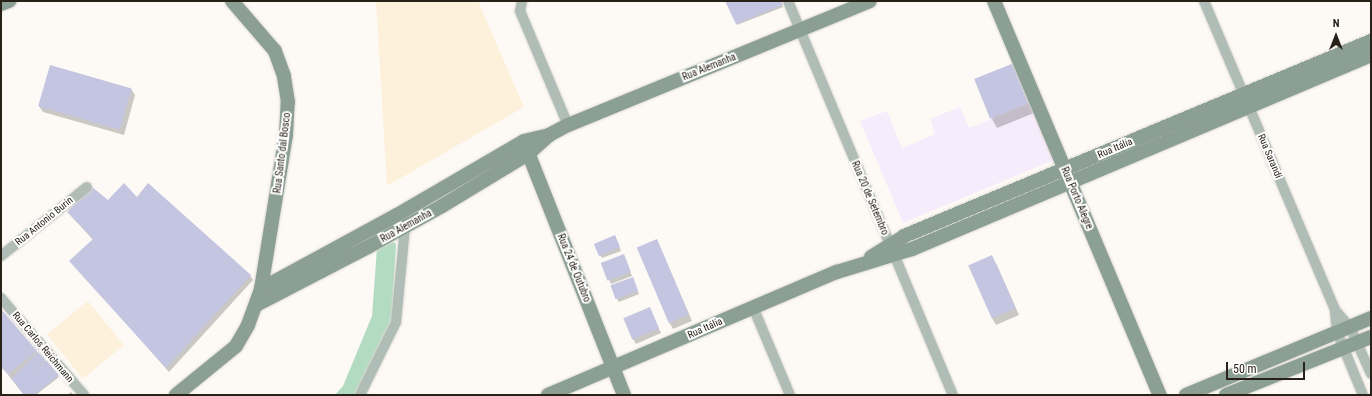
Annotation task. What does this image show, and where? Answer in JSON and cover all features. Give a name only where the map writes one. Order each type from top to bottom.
[{"type":"main road","points":[[1,4],[9,1]]},
{"type":"main road","name":"Rua Santo dal Bosco","points":[[176,395],[236,346],[248,325],[258,297],[286,135],[288,102],[284,76],[275,51],[232,1]]},
{"type":"main road","name":"Rua Alemanha","points":[[258,297],[397,215],[568,125],[870,1]]},
{"type":"main road","name":"Rua Porto Alegre","points":[[994,1],[1160,395]]},
{"type":"main road","name":"Rua Itália","points":[[548,395],[753,307],[863,263],[892,249],[904,236],[1068,175],[1343,60],[1371,41]]},
{"type":"main road","name":"Rua Itália","points":[[1343,60],[1371,55]]},
{"type":"main road","name":"Rua Alemanha","points":[[258,297],[405,226],[526,147]]},
{"type":"main road","name":"Rua 24 de Outubro","points":[[526,147],[624,395]]},
{"type":"main road","points":[[1186,395],[1371,318]]},
{"type":"main road","points":[[1226,395],[1371,337]]},
{"type":"main road","points":[[1270,360],[1278,374]]},
{"type":"street","points":[[522,1],[520,11],[568,125]]},
{"type":"street","name":"Rua 20 de Setembro","points":[[788,1],[953,395]]},
{"type":"street","name":"Rua Sarandi","points":[[1204,1],[1335,310],[1337,332],[1363,395]]},
{"type":"street","name":"Rua Antonio Burin","points":[[1,256],[87,187]]},
{"type":"street","points":[[360,395],[396,322],[405,226]]},
{"type":"street","name":"Rua Carlos Reichmann","points":[[1,298],[84,395]]},
{"type":"street","points":[[753,307],[790,395]]},
{"type":"street","name":"Rua Sarandi","points":[[1335,310],[1350,327],[1371,374]]},
{"type":"shaded area","points":[[376,1],[478,1],[524,107],[387,186]]},
{"type":"shaded area","points":[[1030,103],[1054,160],[903,223],[860,121],[887,111],[902,148],[935,134],[930,119],[960,107],[969,128]]},
{"type":"shaded area","points":[[88,301],[124,345],[83,379],[47,334]]},
{"type":"green space","points":[[394,242],[396,245],[392,314],[390,322],[357,393],[355,395],[335,395],[343,386],[372,316],[377,248]]},
{"type":"building","points":[[725,1],[781,1],[783,5],[736,24]]},
{"type":"building","points":[[1014,63],[1030,103],[990,119],[974,79]]},
{"type":"building","points":[[50,65],[132,88],[120,130],[38,106]]},
{"type":"building","points":[[124,183],[137,197],[148,183],[251,275],[166,368],[69,261],[93,239],[67,212],[91,186],[108,200]]},
{"type":"building","points":[[615,235],[620,247],[599,256],[594,244]]},
{"type":"building","points":[[657,239],[689,314],[669,323],[637,248]]},
{"type":"building","points":[[624,254],[631,272],[607,281],[601,263]]},
{"type":"building","points":[[992,255],[1016,308],[992,319],[968,266]]},
{"type":"building","points":[[633,277],[638,291],[616,299],[610,285]]},
{"type":"building","points":[[650,307],[659,328],[632,340],[623,318]]},
{"type":"building","points":[[1,309],[37,351],[8,374],[1,367]]},
{"type":"building","points":[[38,352],[45,359],[18,386],[11,379]]},
{"type":"building","points":[[46,360],[59,375],[34,395],[24,395],[16,385]]}]
